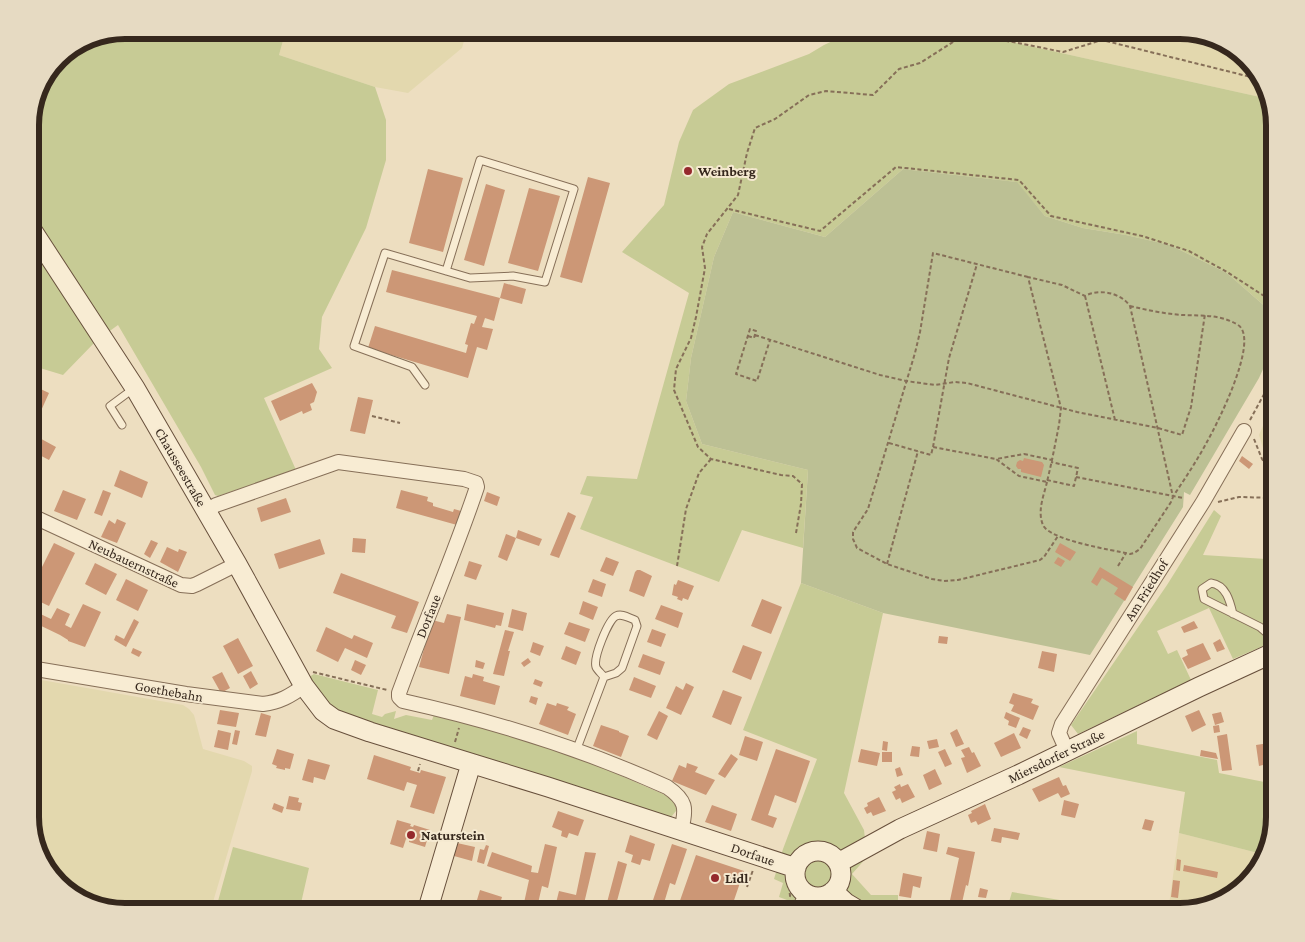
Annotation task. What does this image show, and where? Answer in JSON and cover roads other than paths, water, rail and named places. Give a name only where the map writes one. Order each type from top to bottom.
[{"type":"street","name":"Chausseestraße","points":[[39,241],[135,388],[207,510],[302,683],[323,711]]},
{"type":"street","name":"Am Friedhof","points":[[1068,751],[1060,733],[1062,724],[1203,501],[1245,428]]},
{"type":"street","name":"Dorfaue","points":[[207,510],[216,505],[338,462],[464,479],[476,483],[477,487],[451,560],[398,693],[399,697],[403,701],[462,714],[576,751]]},
{"type":"street","name":"Neubauernstraße","points":[[39,519],[181,585],[192,586],[237,564]]},
{"type":"street","name":"Miersdorfer Straße","points":[[838,863],[892,833],[1266,656]]},
{"type":"street","name":"Goethebahn","points":[[39,670],[186,694],[263,704],[275,703],[291,696],[302,683]]},
{"type":"street","name":"Dorfaue","points":[[323,711],[342,722],[796,868]]},
{"type":"street","points":[[576,751],[660,784],[679,795],[684,804],[685,813],[681,830]]},
{"type":"street","points":[[430,903],[471,764]]},
{"type":"street","points":[[817,851],[831,855],[838,863],[841,870],[840,880],[833,891],[820,897],[806,894],[797,882],[796,868],[803,856],[817,851]]},
{"type":"street","points":[[833,891],[847,903]]},
{"type":"street","points":[[802,903],[806,894]]},
{"type":"lane","points":[[425,385],[412,368],[354,346],[385,253],[470,278],[514,276],[545,282],[574,189],[480,160],[446,270]]},
{"type":"lane","points":[[122,425],[110,406],[135,388]]},
{"type":"lane","points":[[1233,614],[1228,596],[1216,583],[1211,583],[1202,589],[1204,599],[1233,614],[1260,627],[1266,632]]},
{"type":"lane","points":[[621,615],[635,620],[637,626],[622,668],[616,673],[604,676],[596,667],[596,656],[610,622],[615,616],[621,615]]},
{"type":"lane","points":[[576,751],[604,676]]},
{"type":"place","name":"Weinberg","points":[[688,171]]},
{"type":"place","name":"Naturstein","points":[[411,835]]},
{"type":"place","name":"Lidl","points":[[715,878]]}]
